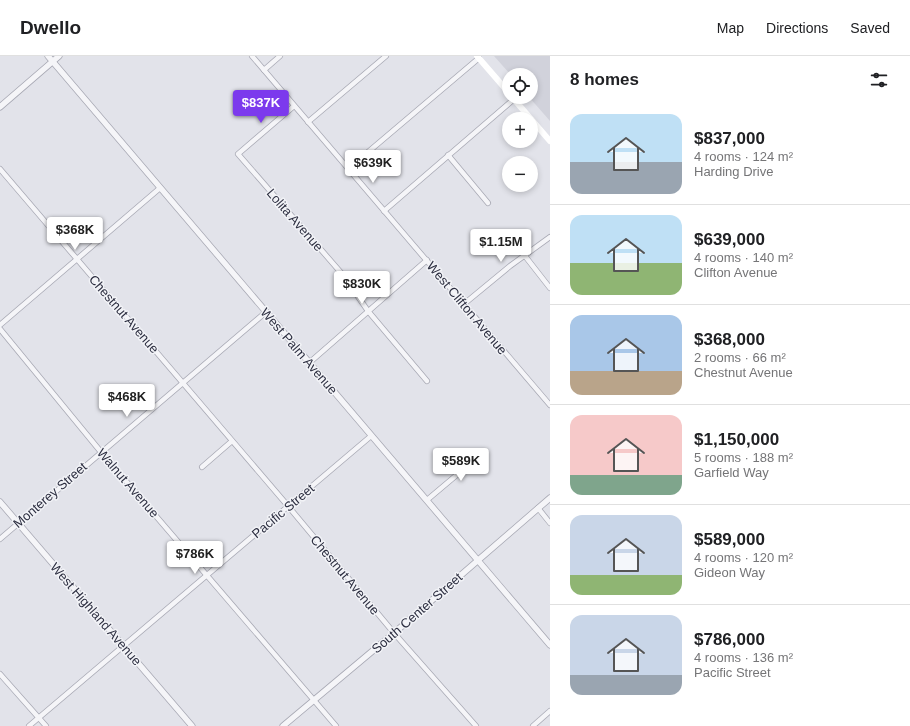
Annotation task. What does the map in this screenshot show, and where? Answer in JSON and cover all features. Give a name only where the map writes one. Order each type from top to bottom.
[{"type":"main road","points":[[478,57],[502,85]]},
{"type":"main road","points":[[518,104],[550,141]]},
{"type":"street","name":"West Palm Avenue","points":[[48,56],[550,645]]},
{"type":"street","points":[[0,106],[59,56]]},
{"type":"street","points":[[252,56],[348,169],[478,57]]},
{"type":"street","points":[[264,70],[280,56]]},
{"type":"street","points":[[308,122],[386,56]]},
{"type":"street","points":[[384,211],[506,104]]},
{"type":"street","name":"Lolita Avenue","points":[[294,106],[238,154],[343,276],[368,311],[426,381]]},
{"type":"street","points":[[448,155],[488,203]]},
{"type":"street","name":"Chestnut Avenue","points":[[0,169],[77,261],[288,506],[394,633],[476,726]]},
{"type":"street","name":"West Clifton Avenue","points":[[348,169],[550,405]]},
{"type":"street","points":[[0,325],[77,261],[160,188]]},
{"type":"street","points":[[464,304],[550,237]]},
{"type":"street","points":[[524,256],[550,288]]},
{"type":"street","points":[[309,363],[427,260]]},
{"type":"street","name":"Monterey Street","points":[[0,539],[182,382],[266,312]]},
{"type":"street","name":"Walnut Avenue","points":[[0,329],[101,452],[336,726]]},
{"type":"street","name":"Pacific Street","points":[[29,726],[371,436]]},
{"type":"street","points":[[202,467],[232,441]]},
{"type":"street","points":[[427,500],[484,452]]},
{"type":"street","name":"South Center Street","points":[[283,726],[394,633],[550,498]]},
{"type":"street","name":"West Highland Avenue","points":[[0,502],[192,726]]},
{"type":"street","points":[[538,508],[550,523]]},
{"type":"street","points":[[0,674],[46,726]]},
{"type":"street","points":[[533,726],[550,711]]},
{"type":"shaded area","points":[[494,56],[550,56],[550,121],[535,104],[538,104],[538,68],[505,68]]}]
